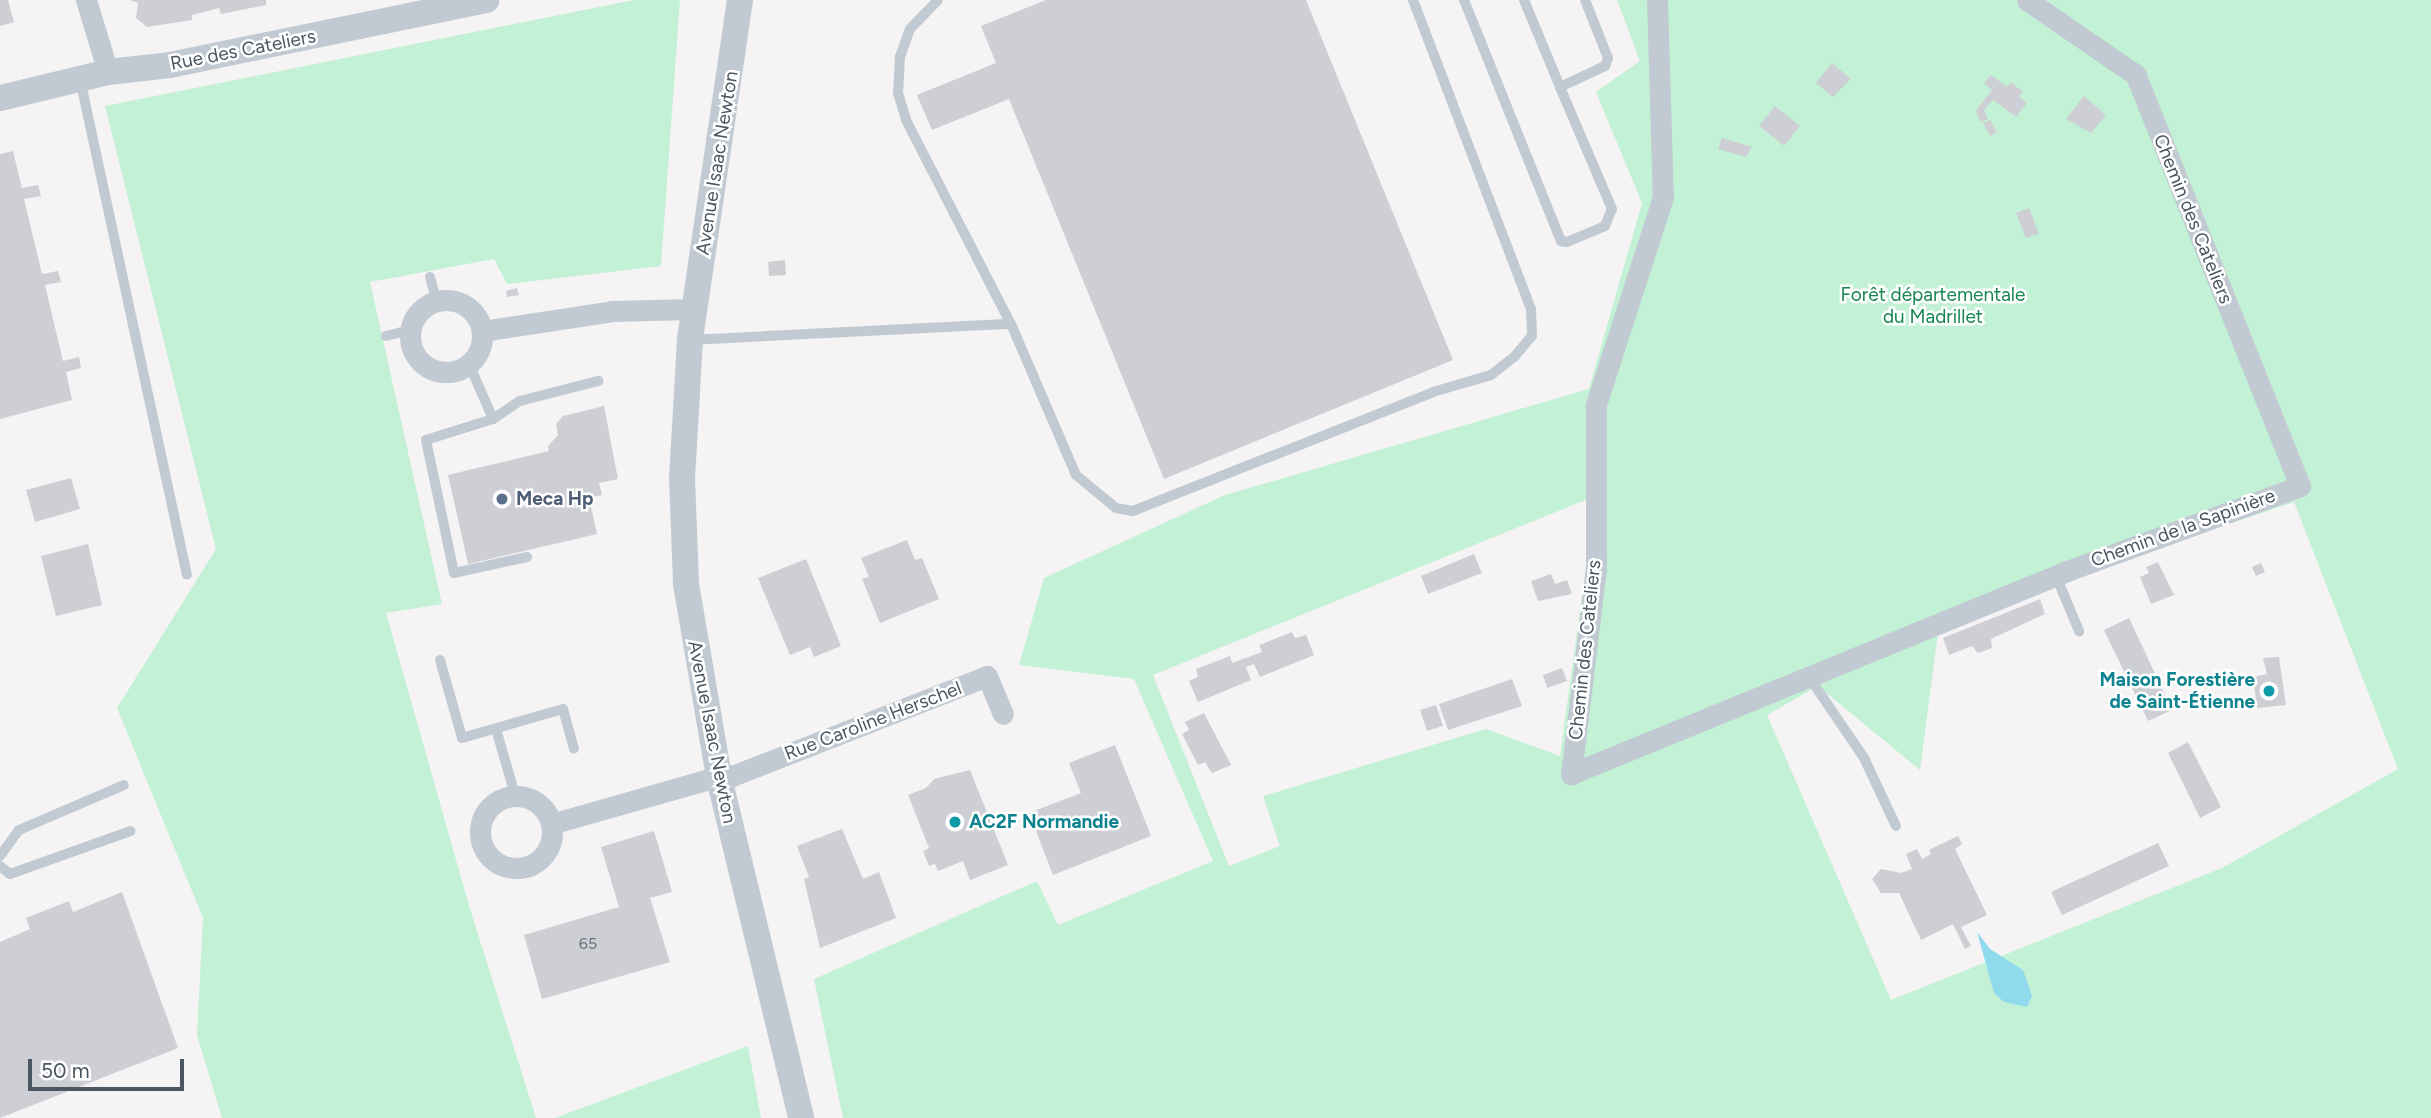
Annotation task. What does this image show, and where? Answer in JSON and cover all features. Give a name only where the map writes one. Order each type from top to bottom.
[{"type":"street","points":[[86,0],[108,72]]},
{"type":"street","name":"Rue des Cateliers","points":[[0,98],[108,72],[170,65],[486,0]]},
{"type":"street","name":"Avenue Isaac Newton","points":[[740,0],[739,28],[692,309],[682,478],[686,584],[719,778],[801,1118]]},
{"type":"street","name":"Avenue Isaac Newton","points":[[739,28],[754,0]]},
{"type":"street","name":"Chemin des Cateliers","points":[[1657,0],[1663,197],[1596,405],[1596,568],[1571,774],[2062,573]]},
{"type":"street","name":"Chemin des Cateliers","points":[[2027,0],[2136,75],[2300,486]]},
{"type":"street","points":[[436,300],[466,305],[482,331],[480,349],[469,365],[451,372],[423,365],[412,349],[410,330],[418,312],[436,300]]},
{"type":"street","points":[[482,331],[612,311],[692,309]]},
{"type":"street","name":"Chemin de la Sapinière","points":[[2062,573],[2300,486]]},
{"type":"street","name":"Rue Caroline Herschel","points":[[719,778],[987,676],[1003,714]]},
{"type":"street","points":[[551,824],[719,778]]},
{"type":"street","points":[[515,795],[542,806],[551,824],[550,845],[537,862],[517,869],[496,863],[482,848],[479,827],[495,802],[515,795]]},
{"type":"lane","points":[[938,0],[911,29],[900,57],[898,93],[906,121],[1011,324],[1076,475],[1116,508],[1133,511],[1433,392],[1491,375],[1515,356],[1532,336],[1531,309],[1413,0]]},
{"type":"lane","points":[[1464,0],[1561,241],[1567,242],[1605,226],[1612,209],[1524,0]]},
{"type":"lane","points":[[1560,87],[1605,66],[1608,58],[1585,0]]},
{"type":"lane","points":[[80,79],[187,575]]},
{"type":"lane","points":[[430,278],[436,300]]},
{"type":"lane","points":[[690,340],[1011,324]]},
{"type":"lane","points":[[386,336],[410,330]]},
{"type":"lane","points":[[469,365],[493,419]]},
{"type":"lane","points":[[527,557],[454,573],[426,440],[493,419],[520,401],[598,382]]},
{"type":"lane","points":[[2062,573],[2079,631]]},
{"type":"lane","points":[[440,660],[462,738],[563,709],[574,749]]},
{"type":"lane","points":[[1809,677],[1864,758],[1896,826]]},
{"type":"lane","points":[[496,729],[515,795]]},
{"type":"lane","points":[[0,856],[19,830],[124,785]]},
{"type":"lane","points":[[0,866],[10,874],[131,831]]},
{"type":"green space","points":[[634,0],[680,0],[661,266],[507,284],[494,259],[370,282],[442,604],[386,613],[470,909],[536,1118],[222,1118],[197,1035],[203,918],[117,708],[216,549],[105,106]]},
{"type":"green space","name":"Forêt départementale du Madrillet","points":[[1617,0],[2431,0],[2431,1118],[843,1118],[814,979],[1037,881],[1058,925],[1213,861],[1134,679],[1019,665],[1044,578],[1225,495],[1589,389],[1642,203],[1596,92],[1640,61]],"holes":[[[1588,499],[1586,567],[1560,756],[1486,729],[1263,796],[1280,846],[1229,866],[1153,675]],[[2294,502],[2398,769],[2222,868],[1891,1000],[1767,715],[1818,686],[1920,770],[1938,633],[2119,561]]]},
{"type":"green space","points":[[748,1046],[761,1118],[555,1118]]},
{"type":"water","points":[[1977,932],[1990,949],[2023,970],[2032,996],[2027,1007],[2004,1002],[1994,993]]},
{"type":"building","points":[[0,0],[8,0],[14,22],[0,26]]},
{"type":"building","points":[[130,0],[266,0],[266,5],[221,14],[219,8],[192,15],[192,20],[147,27],[136,18],[138,3]]},
{"type":"building","points":[[1046,0],[1306,0],[1453,360],[1164,479],[1009,99],[932,130],[917,95],[996,63],[981,26]]},
{"type":"building","points":[[1832,63],[1851,79],[1833,97],[1816,83]]},
{"type":"building","points":[[1991,75],[2007,87],[2011,82],[2023,92],[2019,96],[2027,103],[2016,117],[1993,100],[1984,110],[1988,119],[1980,122],[1976,110],[1992,90],[1984,83]]},
{"type":"building","points":[[2084,96],[2106,115],[2091,133],[2066,119]]},
{"type":"building","points":[[1775,106],[1800,126],[1784,146],[1759,126]]},
{"type":"building","points":[[1990,120],[1997,132],[1990,136],[1983,123]]},
{"type":"building","points":[[1722,138],[1752,147],[1746,157],[1718,149]]},
{"type":"building","points":[[13,151],[22,188],[38,185],[41,196],[24,199],[42,274],[58,271],[61,282],[45,285],[63,361],[79,357],[81,368],[66,372],[72,400],[0,419],[0,154]]},
{"type":"building","points":[[2029,208],[2039,234],[2026,238],[2016,213]]},
{"type":"building","points":[[785,260],[786,275],[769,276],[768,262]]},
{"type":"building","points":[[517,288],[519,295],[507,297],[506,291]]},
{"type":"building","points":[[604,406],[618,479],[599,483],[602,495],[589,498],[597,534],[468,564],[448,475],[549,451],[548,446],[558,435],[556,424],[563,416]]},
{"type":"building","points":[[71,478],[80,509],[35,522],[26,490]]},
{"type":"building","points":[[907,540],[915,560],[922,558],[939,599],[880,623],[862,579],[869,577],[861,558]]},
{"type":"building","points":[[88,544],[102,605],[56,616],[41,556]]},
{"type":"building","points":[[1474,554],[1482,573],[1428,594],[1421,576]]},
{"type":"building","points":[[806,559],[841,646],[814,657],[810,647],[790,655],[758,578]]},
{"type":"building","points":[[2158,562],[2174,595],[2151,604],[2140,577],[2149,573],[2146,567]]},
{"type":"building","points":[[2261,563],[2265,572],[2256,576],[2252,567]]},
{"type":"building","points":[[1551,574],[1555,584],[1567,580],[1572,594],[1538,601],[1531,581]]},
{"type":"building","points":[[2040,599],[2045,614],[1991,639],[1992,648],[1978,653],[1972,646],[1949,655],[1943,638]]},
{"type":"building","points":[[2129,618],[2172,710],[2148,721],[2104,630]]},
{"type":"building","points":[[1292,632],[1295,638],[1306,635],[1314,655],[1260,677],[1254,664],[1246,667],[1251,680],[1198,702],[1189,681],[1198,677],[1196,669],[1230,656],[1232,663],[1262,652],[1259,645]]},
{"type":"building","name":"Maison Forestière de Saint-Étienne","points":[[2279,657],[2286,705],[2257,708],[2253,677],[2267,674],[2263,658]]},
{"type":"building","points":[[1562,668],[1567,681],[1547,688],[1543,675]]},
{"type":"building","points":[[1512,679],[1522,706],[1448,730],[1439,704]]},
{"type":"building","points":[[1436,705],[1443,726],[1427,731],[1420,710]]},
{"type":"building","points":[[1204,713],[1231,765],[1212,773],[1205,762],[1198,765],[1182,734],[1189,730],[1185,722]]},
{"type":"building","points":[[2188,742],[2221,807],[2200,818],[2168,753]]},
{"type":"building","points":[[1115,745],[1151,836],[1053,875],[1029,813],[1081,793],[1069,763]]},
{"type":"building","name":"AC2F Normandie","points":[[970,770],[1008,865],[970,880],[963,861],[938,871],[935,864],[929,866],[923,851],[929,848],[908,795],[926,788],[934,779]]},
{"type":"building","points":[[842,829],[863,879],[879,872],[896,918],[820,948],[804,879],[809,877],[797,846]]},
{"type":"building","points":[[654,831],[672,892],[650,898],[670,962],[542,999],[524,935],[619,907],[601,847]]},
{"type":"building","points":[[1958,836],[1962,844],[1955,849],[1987,915],[1961,927],[1971,946],[1965,949],[1953,924],[1921,940],[1899,893],[1881,893],[1872,879],[1881,869],[1901,873],[1912,869],[1906,854],[1917,849],[1922,859],[1931,854],[1929,850]]},
{"type":"building","points":[[2158,843],[2169,866],[2062,915],[2051,892]]},
{"type":"building","points":[[122,892],[178,1048],[0,1118],[0,942],[30,929],[26,918],[69,901],[73,912]]},
{"type":"place","name":"Meca Hp","points":[[502,499]]},
{"type":"place","name":"Maison Forestière de Saint-Étienne","points":[[2269,691]]},
{"type":"place","name":"AC2F Normandie","points":[[955,822]]}]
